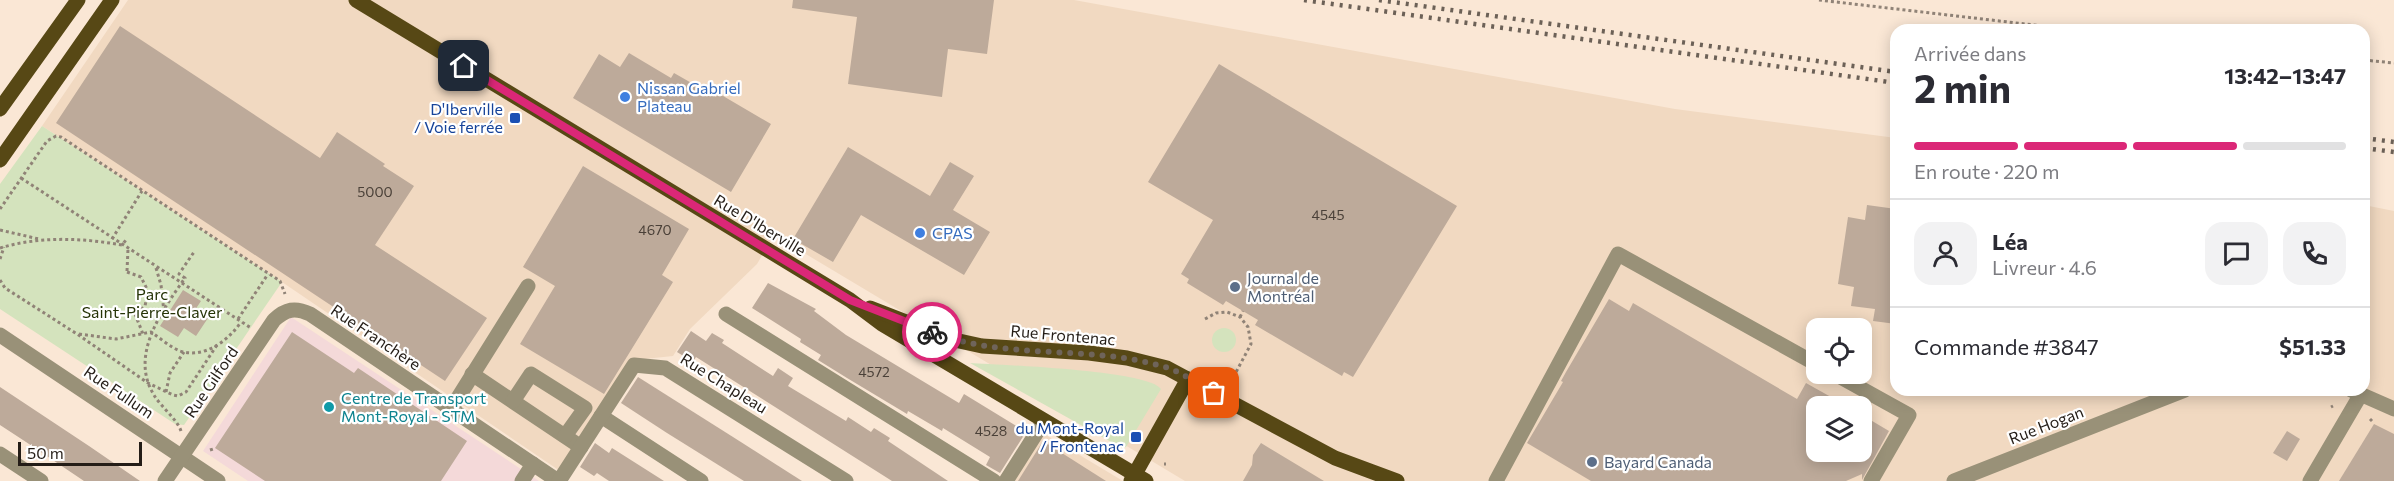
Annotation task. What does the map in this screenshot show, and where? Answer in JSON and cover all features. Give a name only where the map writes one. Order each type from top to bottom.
[{"type":"main road","points":[[0,109],[78,0]]},
{"type":"main road","points":[[0,160],[112,0]]},
{"type":"main road","name":"Rue D'Iberville","points":[[356,0],[850,300],[882,324],[1044,420],[1137,479]]},
{"type":"main road","name":"Rue Frontenac","points":[[850,300],[950,339],[982,346],[1127,358],[1167,368],[1335,458],[1397,481]]},
{"type":"main road","points":[[1137,479],[1188,379]]},
{"type":"street","points":[[1496,481],[1618,254],[1806,357]]},
{"type":"street","points":[[450,409],[528,286]]},
{"type":"street","name":"Rue Franchère","points":[[291,309],[310,314],[558,481]]},
{"type":"street","name":"Rue Gilford","points":[[165,481],[274,320],[282,312],[291,309]]},
{"type":"street","points":[[726,314],[994,481]]},
{"type":"street","name":"Rue Fullum","points":[[0,335],[218,481]]},
{"type":"street","name":"Rue Chapleau","points":[[558,481],[634,364],[665,368],[846,481]]},
{"type":"street","points":[[472,374],[581,447]]},
{"type":"street","points":[[513,401],[531,374],[585,408],[565,436]]},
{"type":"street","points":[[1853,384],[1910,415],[1870,481]]},
{"type":"street","name":"Rue Hogan","points":[[1954,481],[2170,396]]},
{"type":"street","points":[[2310,481],[2354,396]]},
{"type":"street","points":[[2365,396],[2394,409]]},
{"type":"street","points":[[601,416],[701,481]]},
{"type":"street","points":[[1006,481],[1044,420]]},
{"type":"street","points":[[0,454],[41,481]]},
{"type":"street","points":[[522,481],[533,464]]},
{"type":"path","points":[[1819,0],[2025,24]]},
{"type":"path","points":[[2370,61],[2394,63]]},
{"type":"path","points":[[0,209],[47,141],[56,136],[280,282],[285,294]]},
{"type":"path","points":[[21,178],[253,330]]},
{"type":"path","points":[[112,238],[142,191]]},
{"type":"path","points":[[0,230],[42,239],[86,240],[122,245]]},
{"type":"path","points":[[0,260],[2,247],[42,239]]},
{"type":"path","points":[[122,245],[126,240]]},
{"type":"path","points":[[128,249],[127,272],[141,277],[148,291],[145,306],[135,313],[143,334]]},
{"type":"path","points":[[181,429],[164,411],[148,383],[146,357],[151,332],[185,278],[179,274],[194,252]]},
{"type":"path","points":[[156,266],[164,312]]},
{"type":"path","points":[[77,334],[116,339],[151,332],[174,348],[183,352],[198,353],[228,338],[268,274]]},
{"type":"path","points":[[0,282],[5,288],[148,383],[178,396],[186,392],[217,345]]},
{"type":"path","points":[[1240,317],[1243,311]]},
{"type":"path","points":[[1205,319],[1222,312],[1240,317],[1248,327],[1251,344],[1235,374],[1237,383]]},
{"type":"path","points":[[166,392],[170,373],[183,352]]},
{"type":"shaded area","points":[[128,0],[1074,0],[1675,109],[1890,137],[1890,396],[2370,396],[2370,206],[2394,211],[2394,481],[1185,481],[774,235],[757,264],[690,329],[673,356],[635,360],[560,471],[282,282],[42,126]]},
{"type":"shaded area","name":"Centre de Transport Mont-Royal - STM","points":[[291,317],[539,481],[248,481],[203,451]]},
{"type":"shaded area","points":[[1036,429],[1123,481],[1001,481]]},
{"type":"green space","name":"Parc Saint-Pierre-Claver","points":[[42,126],[282,282],[184,425],[175,424],[0,309],[0,184]]},
{"type":"green space","points":[[1224,328],[1232,332],[1236,340],[1232,348],[1224,352],[1216,348],[1212,340],[1216,332]]},
{"type":"green space","points":[[970,363],[1103,373],[1130,377],[1161,389],[1126,447],[1122,448]]},
{"type":"building","points":[[793,0],[994,0],[987,54],[948,49],[942,97],[848,84],[857,17],[792,8]]},
{"type":"building","points":[[120,26],[320,158],[337,132],[414,186],[375,245],[487,318],[445,381],[56,123]]},
{"type":"building","points":[[629,53],[671,78],[674,73],[716,97],[718,93],[771,124],[731,192],[573,98],[599,54],[620,67]]},
{"type":"building","points":[[1219,64],[1457,206],[1353,377],[1344,372],[1342,376],[1255,325],[1258,320],[1226,301],[1223,305],[1187,283],[1189,279],[1181,274],[1213,220],[1148,182]]},
{"type":"building","points":[[848,147],[930,196],[950,162],[974,176],[953,210],[990,232],[964,275],[861,215],[833,262],[793,239]]},
{"type":"building","points":[[583,166],[689,229],[662,275],[673,282],[604,394],[520,344],[555,286],[523,267]]},
{"type":"building","points":[[1867,205],[1890,208],[1890,323],[1873,321],[1875,309],[1851,306],[1854,287],[1838,284],[1848,217],[1865,220]]},
{"type":"building","points":[[768,283],[816,309],[814,311],[846,335],[959,403],[964,394],[1026,432],[1000,473],[986,465],[990,457],[943,428],[942,431],[908,411],[907,414],[818,360],[821,355],[800,342],[801,339],[752,308]]},
{"type":"building","points":[[183,290],[201,301],[195,310],[208,318],[196,336],[184,328],[178,337],[160,326]]},
{"type":"building","points":[[1609,299],[1629,311],[1633,303],[1797,399],[1806,383],[1829,396],[1806,396],[1806,462],[1872,462],[1862,480],[1862,474],[1846,481],[1591,481],[1527,443],[1563,382],[1561,381]]},
{"type":"building","points":[[691,331],[706,341],[712,333],[724,340],[722,343],[773,376],[778,368],[793,378],[788,386],[846,421],[848,417],[871,432],[874,428],[890,438],[888,441],[948,481],[892,481],[696,357],[693,362],[677,352]]},
{"type":"building","name":"Centre de Transport Mont-Royal - STM","points":[[292,332],[354,373],[358,368],[467,441],[441,481],[265,481],[215,448]]},
{"type":"building","points":[[638,377],[802,481],[744,481],[667,433],[621,403]]},
{"type":"building","points":[[0,387],[140,481],[84,481],[0,425]]},
{"type":"building","points":[[1872,421],[1889,431],[1872,462]]},
{"type":"building","points":[[2374,424],[2394,434],[2394,481],[2339,481]]},
{"type":"building","points":[[2287,431],[2300,439],[2287,461],[2273,453]]},
{"type":"building","points":[[1043,441],[1106,481],[1018,481]]},
{"type":"building","points":[[595,443],[609,453],[612,448],[664,481],[609,481],[597,473],[594,476],[580,467]]},
{"type":"building","points":[[1261,443],[1324,481],[1243,481],[1252,465],[1253,455]]},
{"type":"railway","points":[[1304,0],[1890,82]]},
{"type":"railway","points":[[1379,0],[1890,71]]},
{"type":"railway","points":[[2370,139],[2394,142]]},
{"type":"railway","points":[[2370,149],[2394,152]]},
{"type":"way so far","points":[[932,332],[950,339],[982,346],[1127,358],[1167,368],[1214,393]]},
{"type":"place","name":"Nissan Gabriel Plateau","points":[[625,97]]},
{"type":"place","name":"D'Iberville / Voie ferrée","points":[[515,118]]},
{"type":"place","name":"CPAS","points":[[920,233]]},
{"type":"place","name":"Journal de Montréal","points":[[1235,287]]},
{"type":"place","name":"Centre de Transport Mont-Royal - STM","points":[[329,407]]},
{"type":"place","name":"du Mont-Royal / Frontenac","points":[[1136,437]]},
{"type":"place","name":"Bayard Canada","points":[[1592,462]]},
{"type":"route","points":[[464,66],[850,300],[932,332]]}]
